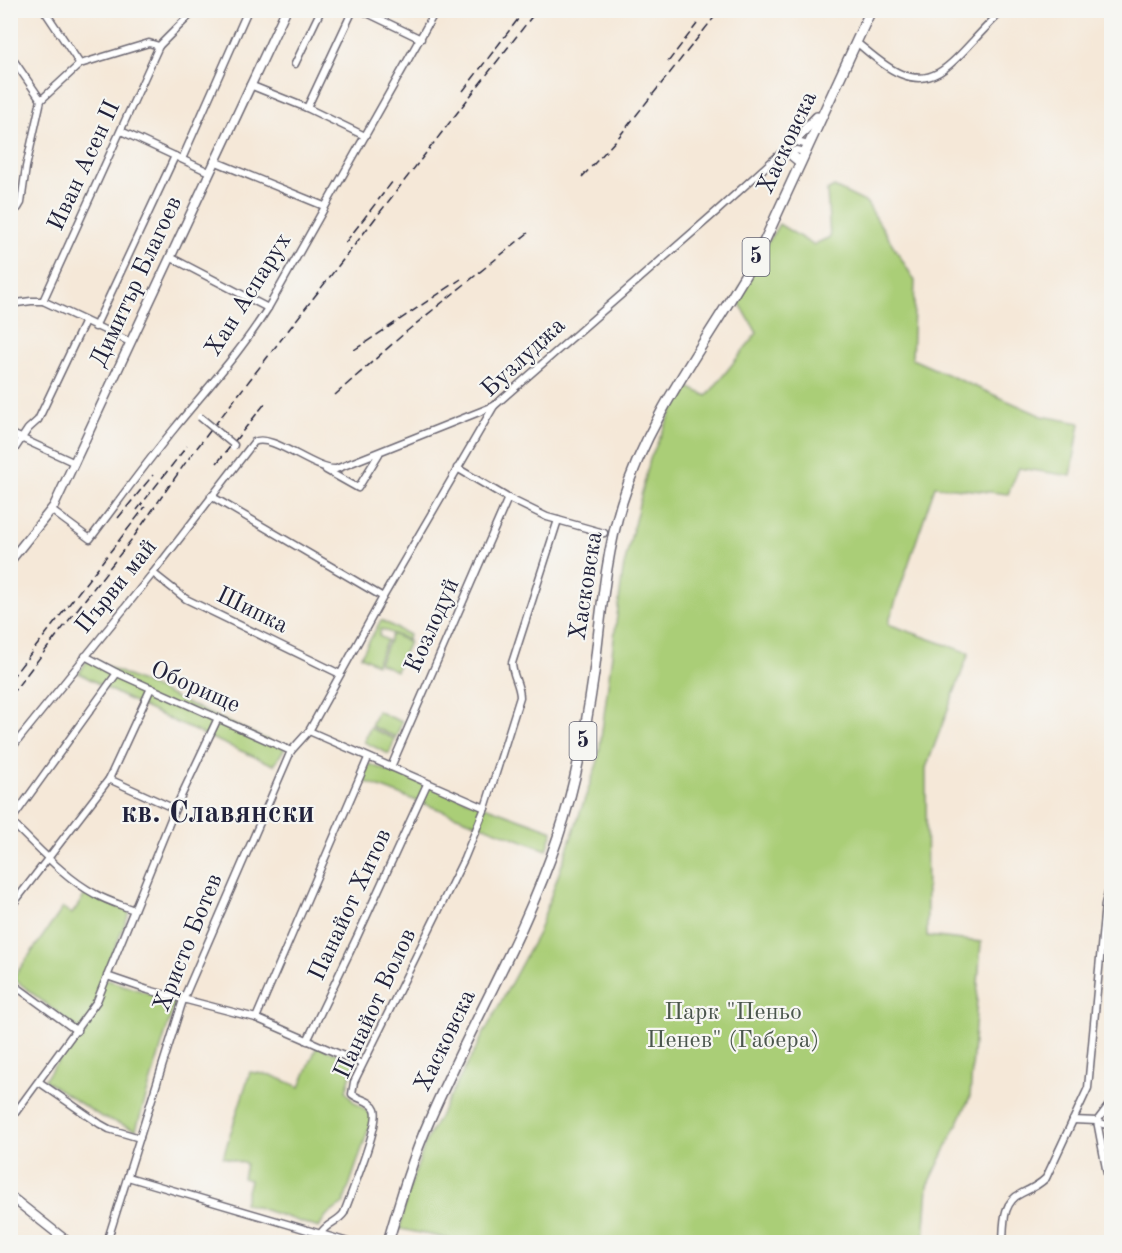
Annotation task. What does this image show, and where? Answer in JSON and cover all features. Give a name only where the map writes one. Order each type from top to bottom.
[{"type":"main road","name":"Хасковска","points":[[388,1242],[403,1192],[431,1116],[518,937],[542,884],[558,836],[579,760],[612,542],[623,497],[645,443],[673,391],[753,263],[871,10]]},
{"type":"main road","points":[[800,162],[787,150],[828,103]]},
{"type":"main road","name":"Хасковска","points":[[395,1242],[403,1192]]},
{"type":"street","points":[[44,10],[80,64]]},
{"type":"street","points":[[10,212],[18,208],[21,203],[26,167],[41,100],[80,64],[149,43],[159,46],[195,10]]},
{"type":"street","points":[[95,327],[248,10]]},
{"type":"street","name":"Димитър Благоев","points":[[10,561],[51,510],[75,463],[286,10]]},
{"type":"street","points":[[295,64],[321,10]]},
{"type":"street","points":[[307,108],[353,10]]},
{"type":"street","points":[[361,10],[421,39]]},
{"type":"street","name":"Хан Аспарух","points":[[51,510],[90,539],[174,429],[249,339],[436,10]]},
{"type":"street","points":[[856,42],[901,74],[910,77],[930,77],[940,73],[957,59],[1003,10]]},
{"type":"street","name":"Иван Асен II","points":[[43,301],[159,46]]},
{"type":"street","points":[[10,55],[41,100]]},
{"type":"street","points":[[250,85],[307,108],[365,136]]},
{"type":"street","points":[[121,131],[209,172]]},
{"type":"street","points":[[787,150],[806,148]]},
{"type":"street","name":"Бузлуджа","points":[[340,674],[494,406],[787,150]]},
{"type":"street","points":[[214,161],[324,206]]},
{"type":"street","points":[[170,256],[268,308]]},
{"type":"street","points":[[10,304],[43,301],[130,342]]},
{"type":"street","points":[[10,456],[28,429],[38,420],[85,321]]},
{"type":"street","points":[[323,468],[336,470],[494,406]]},
{"type":"street","points":[[200,417],[234,445],[233,447]]},
{"type":"street","points":[[10,433],[75,463]]},
{"type":"street","name":"Първи май","points":[[10,750],[153,573],[251,445],[258,440],[266,440],[323,468]]},
{"type":"street","points":[[323,468],[358,488],[378,454]]},
{"type":"street","points":[[458,468],[508,498],[558,520],[604,532]]},
{"type":"street","points":[[211,496],[383,597]]},
{"type":"street","name":"Козлодуй","points":[[391,767],[508,498]]},
{"type":"street","name":"Панайот Волов","points":[[321,1233],[328,1223],[337,1220],[344,1213],[376,1119],[374,1107],[352,1094],[354,1082],[440,910],[485,808],[520,697],[520,689],[512,663],[558,520]]},
{"type":"street","name":"Шипка","points":[[153,573],[186,599],[340,674]]},
{"type":"street","name":"Оборище","points":[[85,656],[117,673],[291,751]]},
{"type":"street","points":[[117,673],[11,821],[49,859],[77,882],[96,894],[134,910]]},
{"type":"street","name":"Христо Ботев","points":[[107,1242],[183,1000],[291,751],[309,731],[340,674]]},
{"type":"street","points":[[10,908],[109,779],[151,688]]},
{"type":"street","points":[[10,1120],[97,1001],[175,809],[218,718]]},
{"type":"street","points":[[309,731],[485,808]]},
{"type":"street","points":[[256,1018],[368,758]]},
{"type":"street","points":[[109,779],[175,809]]},
{"type":"street","name":"Панайот Хитов","points":[[307,1041],[427,784]]},
{"type":"street","points":[[1004,1242],[1004,1223],[1011,1198],[1040,1184],[1046,1178],[1088,1088],[1103,923],[1110,886]]},
{"type":"street","points":[[107,976],[183,1000],[256,1018],[362,1064]]},
{"type":"street","points":[[10,981],[77,1031]]},
{"type":"street","points":[[39,1082],[100,1124],[140,1138]]},
{"type":"street","points":[[1112,1101],[1097,1120],[1108,1179],[1112,1184]]},
{"type":"street","points":[[1073,1120],[1097,1120],[1102,1124],[1112,1126]]},
{"type":"street","points":[[128,1177],[348,1242]]},
{"type":"street","points":[[10,1196],[68,1242]]},
{"type":"green space","name":"Парк \"Пеньо Пенев\" (Габера)","points":[[834,187],[867,203],[915,281],[912,359],[1042,416],[1080,423],[1071,476],[1019,468],[1008,494],[935,486],[888,624],[969,653],[926,768],[927,936],[981,942],[970,1097],[928,1186],[924,1242],[451,1242],[450,1239],[400,1229],[406,1199],[426,1141],[538,933],[598,761],[623,570],[650,459],[684,385],[707,396],[757,333],[736,297],[779,224],[813,245],[830,237],[827,191]]},
{"type":"green space","points":[[381,620],[409,635],[408,640],[381,629],[379,636],[387,640],[376,664],[361,656]]},
{"type":"green space","points":[[392,634],[409,642],[396,671],[379,663]]},
{"type":"green space","points":[[89,658],[285,748],[274,765],[175,722],[79,673]]},
{"type":"green space","points":[[377,711],[402,722],[396,737],[371,726]]},
{"type":"green space","points":[[370,728],[395,739],[389,754],[364,742]]},
{"type":"green space","points":[[369,764],[553,831],[547,850],[361,780]]},
{"type":"green space","points":[[87,892],[130,912],[102,978],[175,1002],[136,1130],[100,1116],[44,1080],[80,1031],[13,978],[63,908],[72,914]]},
{"type":"green space","points":[[317,1046],[355,1061],[346,1091],[352,1100],[373,1116],[343,1204],[326,1216],[319,1228],[244,1203],[250,1180],[243,1178],[246,1164],[223,1157],[250,1072],[271,1075],[300,1087]]},
{"type":"railway","points":[[463,91],[525,10]]},
{"type":"railway","points":[[10,696],[135,535],[186,462],[537,10]]},
{"type":"railway","points":[[582,177],[618,138],[716,15]]},
{"type":"railway","points":[[668,62],[697,24]]},
{"type":"railway","points":[[345,243],[393,181]]},
{"type":"railway","points":[[335,395],[407,331],[528,233]]},
{"type":"railway","points":[[354,350],[461,279]]},
{"type":"railway","points":[[217,463],[267,401]]},
{"type":"railway","points":[[137,510],[187,446]]},
{"type":"railway","points":[[118,518],[153,475]]},
{"type":"railway","points":[[10,680],[145,507]]},
{"type":"district","name":"кв. Славянски","points":[[218,814]]}]
